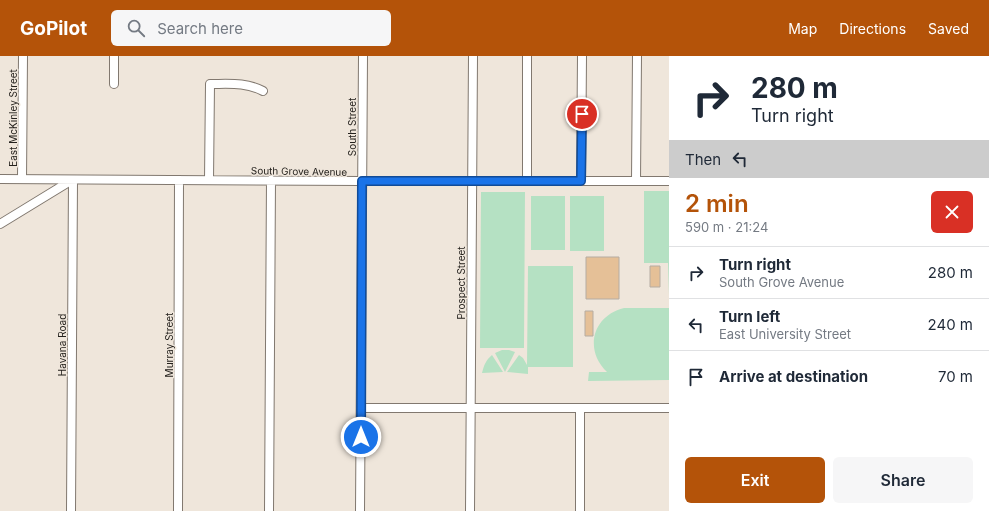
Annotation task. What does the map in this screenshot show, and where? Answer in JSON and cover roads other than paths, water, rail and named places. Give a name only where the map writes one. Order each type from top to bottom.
[{"type":"street","name":"East McKinley Street","points":[[22,179],[23,56]]},
{"type":"street","points":[[114,56],[114,84]]},
{"type":"street","name":"South Street","points":[[360,511],[363,56]]},
{"type":"street","name":"Prospect Street","points":[[470,511],[473,56]]},
{"type":"street","points":[[527,56],[528,180]]},
{"type":"street","points":[[581,181],[582,56]]},
{"type":"street","points":[[636,181],[637,56]]},
{"type":"street","points":[[209,180],[210,84],[244,84],[253,86],[263,91]]},
{"type":"street","name":"South Grove Avenue","points":[[0,179],[669,181]]},
{"type":"street","points":[[0,224],[73,180]]},
{"type":"street","name":"Havana Road","points":[[71,511],[73,180]]},
{"type":"street","name":"Murray Street","points":[[178,511],[179,180]]},
{"type":"street","points":[[269,511],[271,180]]},
{"type":"street","points":[[361,408],[669,408]]},
{"type":"street","points":[[580,408],[580,511]]}]
